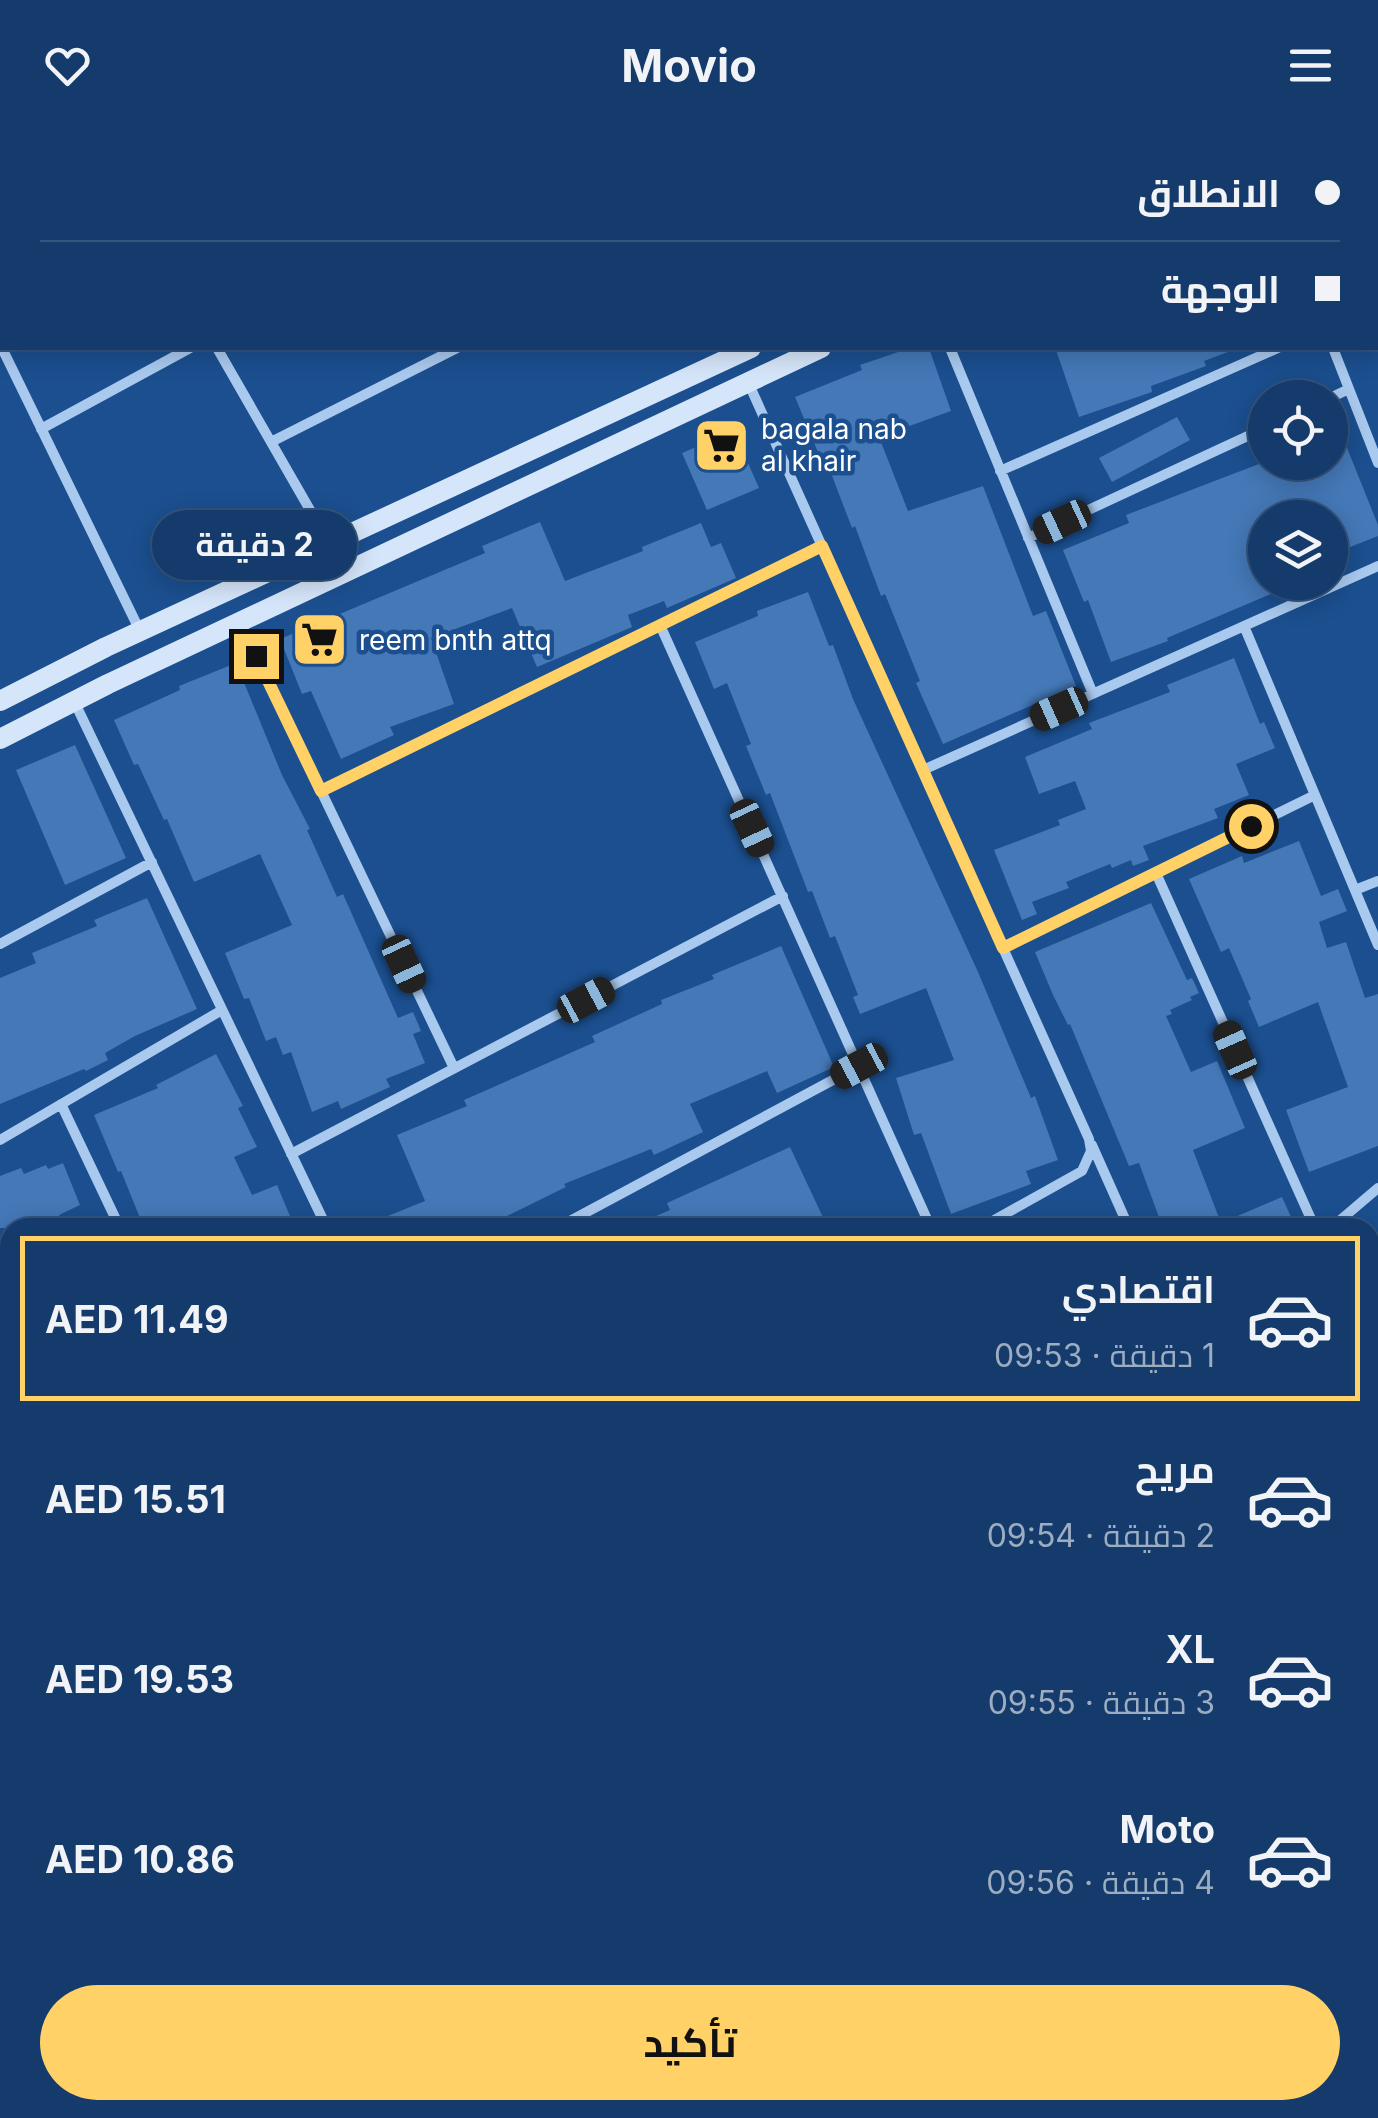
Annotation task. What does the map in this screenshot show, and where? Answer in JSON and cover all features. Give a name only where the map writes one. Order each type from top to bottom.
[{"type":"main road","points":[[0,700],[140,631],[747,350]]},
{"type":"main road","points":[[0,739],[818,350]]},
{"type":"street","points":[[3,350],[140,631]]},
{"type":"street","points":[[41,428],[186,350]]},
{"type":"street","points":[[218,350],[330,543]]},
{"type":"street","points":[[951,350],[1092,694]]},
{"type":"street","points":[[1000,471],[1273,350]]},
{"type":"street","points":[[1335,350],[1378,463]]},
{"type":"street","points":[[271,442],[442,352]]},
{"type":"street","points":[[748,382],[1125,1218]]},
{"type":"street","points":[[1028,538],[1248,436]]},
{"type":"street","points":[[321,791],[822,546]]},
{"type":"street","points":[[923,770],[1378,566]]},
{"type":"street","points":[[240,622],[454,1068]]},
{"type":"street","points":[[660,625],[927,1218]]},
{"type":"street","points":[[1244,626],[1378,945]]},
{"type":"street","points":[[74,701],[321,1218]]},
{"type":"street","points":[[1003,948],[1314,795]]},
{"type":"street","points":[[0,944],[152,862]]},
{"type":"street","points":[[1156,873],[1310,1218]]},
{"type":"street","points":[[1355,890],[1378,881]]},
{"type":"street","points":[[292,1154],[783,896]]},
{"type":"street","points":[[0,1140],[222,1010]]},
{"type":"street","points":[[575,1218],[859,1066]]},
{"type":"street","points":[[61,1104],[115,1218]]},
{"type":"street","points":[[998,1218],[1082,1171],[1088,1162],[1089,1140]]},
{"type":"street","points":[[1343,1218],[1378,1188]]},
{"type":"building","points":[[904,350],[930,350],[951,411],[879,437],[908,511],[983,486],[1033,616],[1046,611],[1076,686],[943,744],[916,683],[920,681],[885,594],[881,596],[855,526],[852,528],[826,460],[822,462],[795,397],[862,370],[860,365]]},
{"type":"building","points":[[1056,350],[1233,350],[1204,361],[1206,366],[1151,386],[1152,392],[1079,417]]},
{"type":"building","points":[[1177,417],[1190,440],[1112,482],[1099,458]]},
{"type":"building","points":[[734,431],[759,488],[707,510],[682,453]]},
{"type":"building","points":[[1348,450],[1378,525],[1378,536],[1348,548],[1348,500],[1248,500],[1248,600],[1257,600],[1111,662],[1088,600],[1084,602],[1063,550],[1129,523],[1126,515],[1248,468],[1248,480],[1348,480]]},
{"type":"building","points":[[540,522],[565,581],[643,551],[642,547],[701,523],[711,547],[721,543],[736,578],[667,608],[664,601],[628,615],[632,627],[537,667],[512,608],[431,638],[454,704],[390,727],[394,735],[341,759],[311,691],[302,694],[280,639],[485,553],[482,546]]},
{"type":"building","points":[[808,592],[1031,1098],[1035,1096],[1058,1160],[1026,1171],[1031,1184],[951,1214],[921,1133],[914,1135],[896,1078],[954,1060],[926,988],[860,1014],[853,997],[858,995],[835,936],[830,938],[770,793],[766,795],[727,683],[714,689],[695,642],[758,616],[757,611]]},
{"type":"building","points":[[1234,658],[1260,724],[1264,722],[1275,748],[1236,764],[1249,795],[1214,809],[1218,818],[1143,846],[1149,860],[1133,866],[1131,860],[1112,868],[1110,864],[1066,882],[1069,888],[1032,902],[1037,914],[1022,920],[994,850],[1060,825],[1058,820],[1086,809],[1075,781],[1039,794],[1025,757],[1092,729],[1089,723],[1170,692],[1167,685]]},
{"type":"building","points":[[236,663],[337,897],[343,894],[398,1018],[413,1012],[421,1031],[413,1034],[425,1063],[386,1079],[390,1087],[341,1109],[338,1101],[312,1112],[291,1052],[283,1055],[276,1037],[266,1041],[225,953],[292,925],[260,854],[194,882],[167,819],[164,820],[138,764],[134,765],[114,720],[180,690],[179,686]]},
{"type":"building","points":[[75,745],[126,858],[65,885],[16,770]]},
{"type":"building","points":[[1299,841],[1321,896],[1338,889],[1347,911],[1319,922],[1327,948],[1346,942],[1365,998],[1378,994],[1378,1146],[1309,1172],[1286,1110],[1348,1087],[1318,1002],[1259,1027],[1229,948],[1221,952],[1189,879],[1242,856],[1244,863]]},
{"type":"building","points":[[147,898],[197,1009],[135,1036],[105,1053],[108,1060],[86,1071],[0,1104],[0,978],[36,963],[32,953],[97,926],[94,920]]},
{"type":"building","points":[[1151,903],[1187,980],[1192,978],[1199,993],[1166,1016],[1191,1072],[1217,1061],[1245,1128],[1193,1150],[1219,1218],[1159,1218],[1139,1163],[1129,1166],[1070,1024],[1035,952]]},
{"type":"building","points":[[781,946],[834,1067],[777,1093],[767,1071],[690,1104],[703,1132],[654,1155],[651,1149],[564,1184],[566,1187],[503,1218],[383,1218],[425,1201],[397,1135],[467,1106],[464,1100],[595,1042],[592,1036],[662,1004],[661,1000],[714,979],[712,975]]},
{"type":"building","points":[[216,1054],[243,1106],[238,1108],[257,1147],[234,1157],[252,1195],[277,1185],[291,1218],[140,1218],[94,1115],[158,1088],[156,1085]]},
{"type":"building","points":[[790,1147],[823,1218],[651,1218],[670,1210],[667,1203]]},
{"type":"building","points":[[63,1163],[80,1205],[59,1215],[60,1218],[0,1218],[0,1176],[21,1168],[24,1174],[46,1165],[48,1169]]},
{"type":"building","points":[[1282,1197],[1291,1218],[1233,1218]]},
{"type":"place","name":"bagala nab al khair","points":[[722,445]]},
{"type":"place","name":"reem bnth attq","points":[[320,640]]},
{"type":"route","points":[[256,656],[321,791],[822,546],[1003,948],[1251,826]]}]
